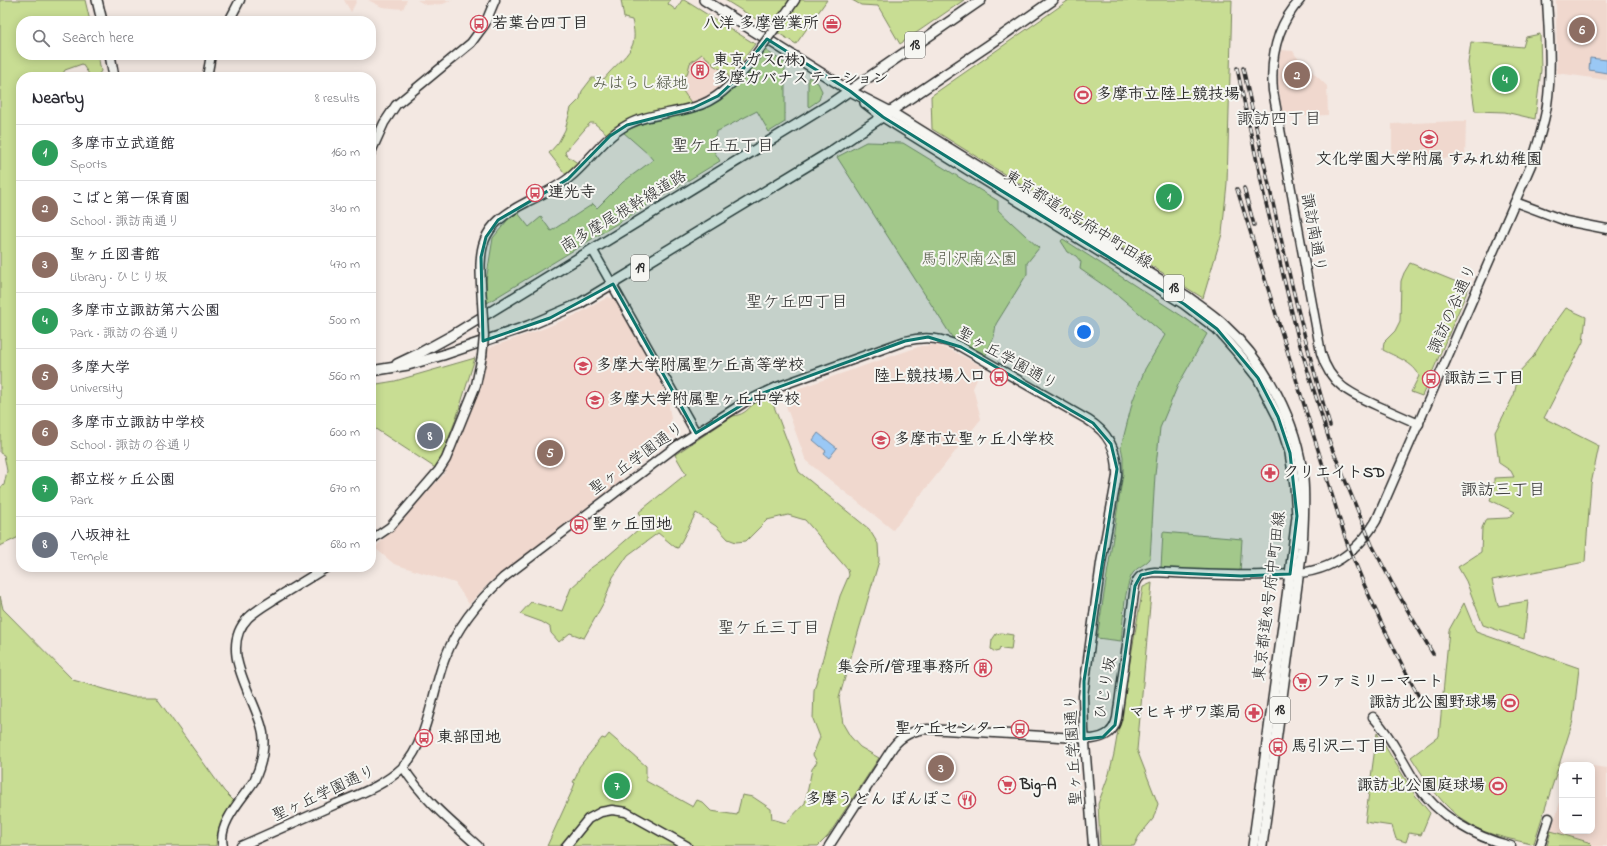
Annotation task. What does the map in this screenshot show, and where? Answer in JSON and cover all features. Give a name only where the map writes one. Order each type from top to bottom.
[{"type":"main road","points":[[97,0],[101,16]]},
{"type":"main road","points":[[704,0],[850,91]]},
{"type":"main road","name":"南多摩尾根幹線道路","points":[[376,370],[420,353],[781,135],[850,91],[981,0]]},
{"type":"main road","points":[[963,12],[988,0]]},
{"type":"main road","points":[[891,112],[1053,0]]},
{"type":"main road","points":[[111,60],[113,72]]},
{"type":"main road","name":"東京都道18号府中町田線","points":[[850,91],[891,112],[1188,297],[1222,323],[1246,348],[1265,373],[1286,414],[1298,450],[1303,480],[1304,513],[1253,846]]},
{"type":"main road","name":"東京都道18号府中町田線","points":[[850,91],[883,117],[1184,304],[1216,329],[1258,378],[1278,417],[1290,453],[1295,486],[1296,516],[1294,574],[1262,846]]},
{"type":"main road","name":"19","points":[[883,117],[891,112]]},
{"type":"main road","name":"南多摩尾根幹線道路","points":[[376,370],[422,362],[528,326],[579,304],[830,152],[883,117]]},
{"type":"street","points":[[232,16],[240,0]]},
{"type":"street","points":[[376,141],[384,123],[396,105],[471,43],[485,24],[495,0]]},
{"type":"street","points":[[376,537],[390,527],[439,470],[446,459],[476,385],[482,356],[484,336],[481,272],[482,250],[486,237],[498,220],[510,211],[550,191],[568,179],[610,136],[627,125],[647,117],[693,108],[718,96],[746,68],[795,0]]},
{"type":"street","name":"諏訪南通り","points":[[1300,0],[1288,16],[1275,46],[1272,78],[1321,353],[1330,374],[1343,388],[1360,398],[1418,424]]},
{"type":"street","name":"諏訪の谷通り","points":[[1294,574],[1314,571],[1336,562],[1362,542],[1376,521],[1531,165],[1538,145],[1547,105],[1550,62],[1547,0]]},
{"type":"street","points":[[208,72],[210,60]]},
{"type":"street","points":[[1515,202],[1566,221],[1607,229]]},
{"type":"street","points":[[592,249],[696,433]]},
{"type":"street","name":"聖ヶ丘学園通り","points":[[241,846],[379,785],[403,767],[416,747],[423,731],[441,668],[449,650],[464,622],[484,597],[503,578],[659,459],[696,433],[760,394],[905,341],[928,337],[946,341],[961,347],[1098,427],[1108,438],[1113,449],[1117,462],[1117,476],[1101,563],[1084,681],[1084,739],[1093,846]]},
{"type":"street","points":[[223,846],[221,841],[223,830],[228,817],[254,780],[262,753],[263,741],[260,722],[242,679],[237,659],[236,644],[241,628],[247,618],[260,608],[319,572]]},
{"type":"street","name":"ひじり坂","points":[[829,846],[893,747],[901,737],[919,729],[1084,739],[1103,737],[1110,733],[1115,725],[1135,586],[1141,576],[1147,572],[1241,576],[1294,574]]},
{"type":"street","points":[[1373,717],[1383,727],[1417,785],[1436,806],[1456,823],[1468,830],[1511,846]]},
{"type":"street","points":[[403,767],[440,812],[478,846]]},
{"type":"street","points":[[566,846],[588,819],[601,812],[612,810],[626,812],[687,846]]},
{"type":"street","points":[[1540,846],[1548,818]]},
{"type":"highlighted area","points":[[767,39],[850,91],[883,117],[1184,304],[1217,329],[1258,378],[1278,417],[1290,453],[1297,516],[1290,574],[1241,576],[1155,572],[1141,575],[1135,586],[1115,725],[1103,737],[1084,739],[1084,681],[1117,469],[1111,444],[1093,423],[961,347],[928,337],[905,341],[760,394],[696,433],[613,284],[550,318],[483,341],[481,257],[486,237],[498,220],[568,179],[610,136],[627,125],[693,108],[718,96],[731,84]]},
{"type":"shaded area","points":[[344,0],[357,0],[351,12]]},
{"type":"shaded area","points":[[368,0],[407,0],[403,9],[382,7]]},
{"type":"shaded area","points":[[417,0],[452,0],[443,4],[426,5]]},
{"type":"shaded area","points":[[1556,0],[1607,0],[1607,80],[1557,73]]},
{"type":"shaded area","points":[[1281,50],[1293,51],[1296,56],[1327,86],[1328,115],[1283,117],[1278,84]]},
{"type":"shaded area","points":[[702,54],[712,62],[713,65],[727,73],[729,78],[715,91],[692,104],[676,80],[687,75],[690,63]]},
{"type":"shaded area","name":"文化学園大学附属 すみれ幼稚園","points":[[1466,121],[1465,159],[1392,155],[1392,124]]},
{"type":"shaded area","points":[[608,297],[615,299],[667,394],[673,431],[619,475],[622,480],[491,581],[469,604],[455,583],[394,564],[376,549],[376,547],[444,474],[483,377],[488,348],[545,328],[578,314]]},
{"type":"shaded area","name":"多摩市立聖ヶ丘小学校","points":[[935,345],[953,351],[983,367],[973,388],[981,419],[893,530],[806,461],[785,403],[797,389],[921,346]]},
{"type":"shaded area","points":[[1595,766],[1607,768],[1607,846],[1592,846],[1588,842],[1561,834],[1595,834]]},
{"type":"shaded area","points":[[1559,806],[1559,833],[1551,831]]},
{"type":"green space","points":[[0,0],[85,0],[89,16],[16,16],[16,60],[99,60],[101,71],[88,72],[82,64],[65,70],[64,72],[16,72],[16,538],[0,546],[0,488],[4,485],[7,471],[4,455],[0,453]]},
{"type":"green space","name":"みはらし緑地","points":[[621,0],[670,0],[668,4],[676,10],[682,0],[684,0],[755,44],[729,78],[727,73],[713,65],[712,62],[702,54],[690,63],[687,75],[676,81],[692,104],[647,113],[627,120],[607,134],[594,123],[590,123],[565,152],[566,155],[579,164],[567,176],[549,153],[558,143],[565,130],[571,108],[580,99],[582,91],[592,78],[604,79],[626,56],[634,42],[632,20],[624,18]]},
{"type":"green space","points":[[725,0],[827,0],[796,44]]},
{"type":"green space","points":[[852,0],[964,0],[900,44],[878,6],[861,5]]},
{"type":"green space","points":[[1069,0],[1232,0],[1227,183],[1222,234],[1203,298],[932,129],[931,96]]},
{"type":"green space","points":[[1540,34],[1541,70],[1535,119],[1505,112],[1475,111],[1468,63],[1471,42],[1523,47],[1526,37]]},
{"type":"green space","points":[[765,50],[785,63],[785,122],[769,132],[757,111],[716,132],[712,148],[720,161],[487,303],[486,281],[493,238],[510,217],[518,213],[529,227],[541,217],[551,231],[593,204],[597,208],[623,182],[653,160],[623,132],[647,122],[695,111],[721,100],[735,87]]},
{"type":"green space","points":[[809,77],[818,83],[822,91],[819,100],[809,107],[808,78]]},
{"type":"green space","name":"馬引沢南公園","points":[[866,142],[903,143],[998,201],[998,210],[1039,248],[1027,263],[1027,274],[996,324],[994,337],[986,355],[952,337],[837,157]]},
{"type":"green space","points":[[1063,239],[1188,320],[1207,334],[1178,385],[1160,428],[1155,475],[1150,559],[1133,573],[1130,579],[1123,615],[1121,641],[1097,638],[1123,474],[1123,457],[1121,447],[1133,400],[1145,369],[1165,335],[1119,296],[1080,269],[1081,262],[1076,256],[1068,252],[1061,241]]},
{"type":"green space","points":[[1410,263],[1469,287],[1422,396],[1411,392],[1419,376],[1417,371],[1404,360],[1383,350],[1384,342],[1395,331],[1400,321],[1401,281]]},
{"type":"green space","points":[[1566,308],[1586,317],[1583,342],[1544,418],[1599,446],[1591,484],[1585,562],[1492,580],[1498,606],[1528,601],[1524,639],[1483,625],[1466,581],[1458,567],[1481,552],[1482,528],[1486,519],[1508,518],[1515,512],[1490,500],[1494,489],[1494,478],[1514,477],[1511,471],[1499,463],[1495,432],[1514,395],[1519,372],[1533,357],[1545,337]]},
{"type":"green space","points":[[475,358],[457,416],[437,469],[376,429],[376,384],[395,381]]},
{"type":"green space","points":[[770,396],[799,472],[869,529],[878,544],[879,561],[839,698],[843,724],[850,736],[860,747],[879,758],[828,836],[818,846],[547,846],[572,791],[575,783],[573,782],[579,767],[602,738],[605,739],[609,734],[646,766],[646,781],[693,807],[697,800],[702,802],[711,811],[737,815],[742,795],[753,797],[771,809],[772,819],[786,823],[805,803],[812,769],[817,762],[813,755],[820,737],[813,719],[814,690],[840,596],[849,575],[848,570],[805,520],[788,515],[767,520],[746,541],[736,542],[728,539],[716,526],[696,513],[678,548],[658,533],[628,555],[613,577],[604,602],[584,638],[570,633],[559,642],[551,633],[550,627],[542,622],[520,614],[531,602],[562,611],[571,588],[588,570],[609,555],[640,528],[644,522],[639,512],[686,474],[675,455],[733,416],[742,414],[756,402]]},
{"type":"green space","points":[[1163,532],[1242,539],[1240,573],[1161,568]]},
{"type":"green space","points":[[1152,583],[1137,750],[1158,804],[1153,819],[1139,836],[1134,846],[1100,846],[1098,804],[1109,774],[1114,754],[1143,587]]},
{"type":"green space","points":[[0,596],[3,609],[73,680],[132,697],[156,697],[224,791],[235,802],[222,823],[216,840],[216,846],[0,846]]},
{"type":"green space","points":[[1464,603],[1476,632],[1579,668],[1573,721],[1534,843],[1531,844],[1501,837],[1483,831],[1459,817],[1433,790],[1411,757],[1439,736],[1449,630]]},
{"type":"green space","points":[[1001,633],[1013,635],[1011,650],[1002,649],[1000,647],[999,651],[995,652],[991,649],[992,640],[996,634]]},
{"type":"green space","points":[[1377,733],[1415,795],[1430,813],[1421,835],[1409,833],[1406,842],[1396,839],[1392,826],[1365,822]]},
{"type":"green space","points":[[1551,831],[1588,842],[1592,846],[1547,846]]},
{"type":"water","points":[[1590,58],[1607,60],[1607,73],[1589,70]]},
{"type":"water","points":[[818,433],[837,448],[829,458],[824,454],[826,451],[813,440]]},
{"type":"railway","points":[[1237,68],[1264,195],[1299,342],[1331,446],[1372,545],[1393,585],[1433,654]]},
{"type":"railway","points":[[1243,68],[1294,293],[1330,426]]},
{"type":"railway","points":[[1244,188],[1254,225]]},
{"type":"railway","points":[[1237,189],[1347,543],[1383,626],[1424,706]]},
{"type":"place","name":"若葉台四丁目","points":[[479,24]]},
{"type":"place","name":"八洋 多摩営業所","points":[[832,24]]},
{"type":"place","name":"多摩市立諏訪中学校","points":[[1582,30]]},
{"type":"place","name":"東京ガス(株) 多摩ガバナステーション","points":[[700,70]]},
{"type":"place","name":"こばと第一保育園","points":[[1297,75]]},
{"type":"place","name":"多摩市立諏訪第六公園","points":[[1505,79]]},
{"type":"place","name":"多摩市立陸上競技場","points":[[1083,95]]},
{"type":"place","name":"文化学園大学附属 すみれ幼稚園","points":[[1429,139]]},
{"type":"place","name":"連光寺","points":[[535,193]]},
{"type":"place","name":"多摩市立武道館","points":[[1169,197]]},
{"type":"place","name":"多摩大学附属聖ケ丘高等学校","points":[[583,366]]},
{"type":"place","name":"陸上競技場入口","points":[[999,377]]},
{"type":"place","name":"諏訪三丁目","points":[[1431,379]]},
{"type":"place","name":"多摩大学附属聖ヶ丘中学校","points":[[595,400]]},
{"type":"place","name":"八坂神社","points":[[430,436]]},
{"type":"place","name":"多摩市立聖ヶ丘小学校","points":[[881,440]]},
{"type":"place","name":"多摩大学","points":[[550,453]]},
{"type":"place","name":"クリエイトSD","points":[[1270,473]]},
{"type":"place","name":"聖ヶ丘団地","points":[[579,525]]},
{"type":"place","name":"集会所/管理事務所","points":[[983,668]]},
{"type":"place","name":"ファミリーマート","points":[[1302,682]]},
{"type":"place","name":"諏訪北公園野球場","points":[[1510,703]]},
{"type":"place","name":"マヒキザワ薬局","points":[[1254,713]]},
{"type":"place","name":"聖ヶ丘センター","points":[[1020,729]]},
{"type":"place","name":"東部団地","points":[[424,738]]},
{"type":"place","name":"馬引沢二丁目","points":[[1278,747]]},
{"type":"place","name":"聖ヶ丘図書館","points":[[941,768]]},
{"type":"place","name":"Big-A","points":[[1007,785]]},
{"type":"place","name":"都立桜ヶ丘公園","points":[[617,786]]},
{"type":"place","name":"諏訪北公園庭球場","points":[[1498,786]]},
{"type":"place","name":"多摩うどん ぽんぽこ","points":[[967,800]]},
{"type":"district","name":"諏訪四丁目","points":[[1279,119]]},
{"type":"district","name":"聖ケ丘五丁目","points":[[723,146]]},
{"type":"district","name":"聖ケ丘四丁目","points":[[797,302]]},
{"type":"district","name":"諏訪三丁目","points":[[1503,490]]},
{"type":"district","name":"聖ケ丘三丁目","points":[[769,628]]}]
